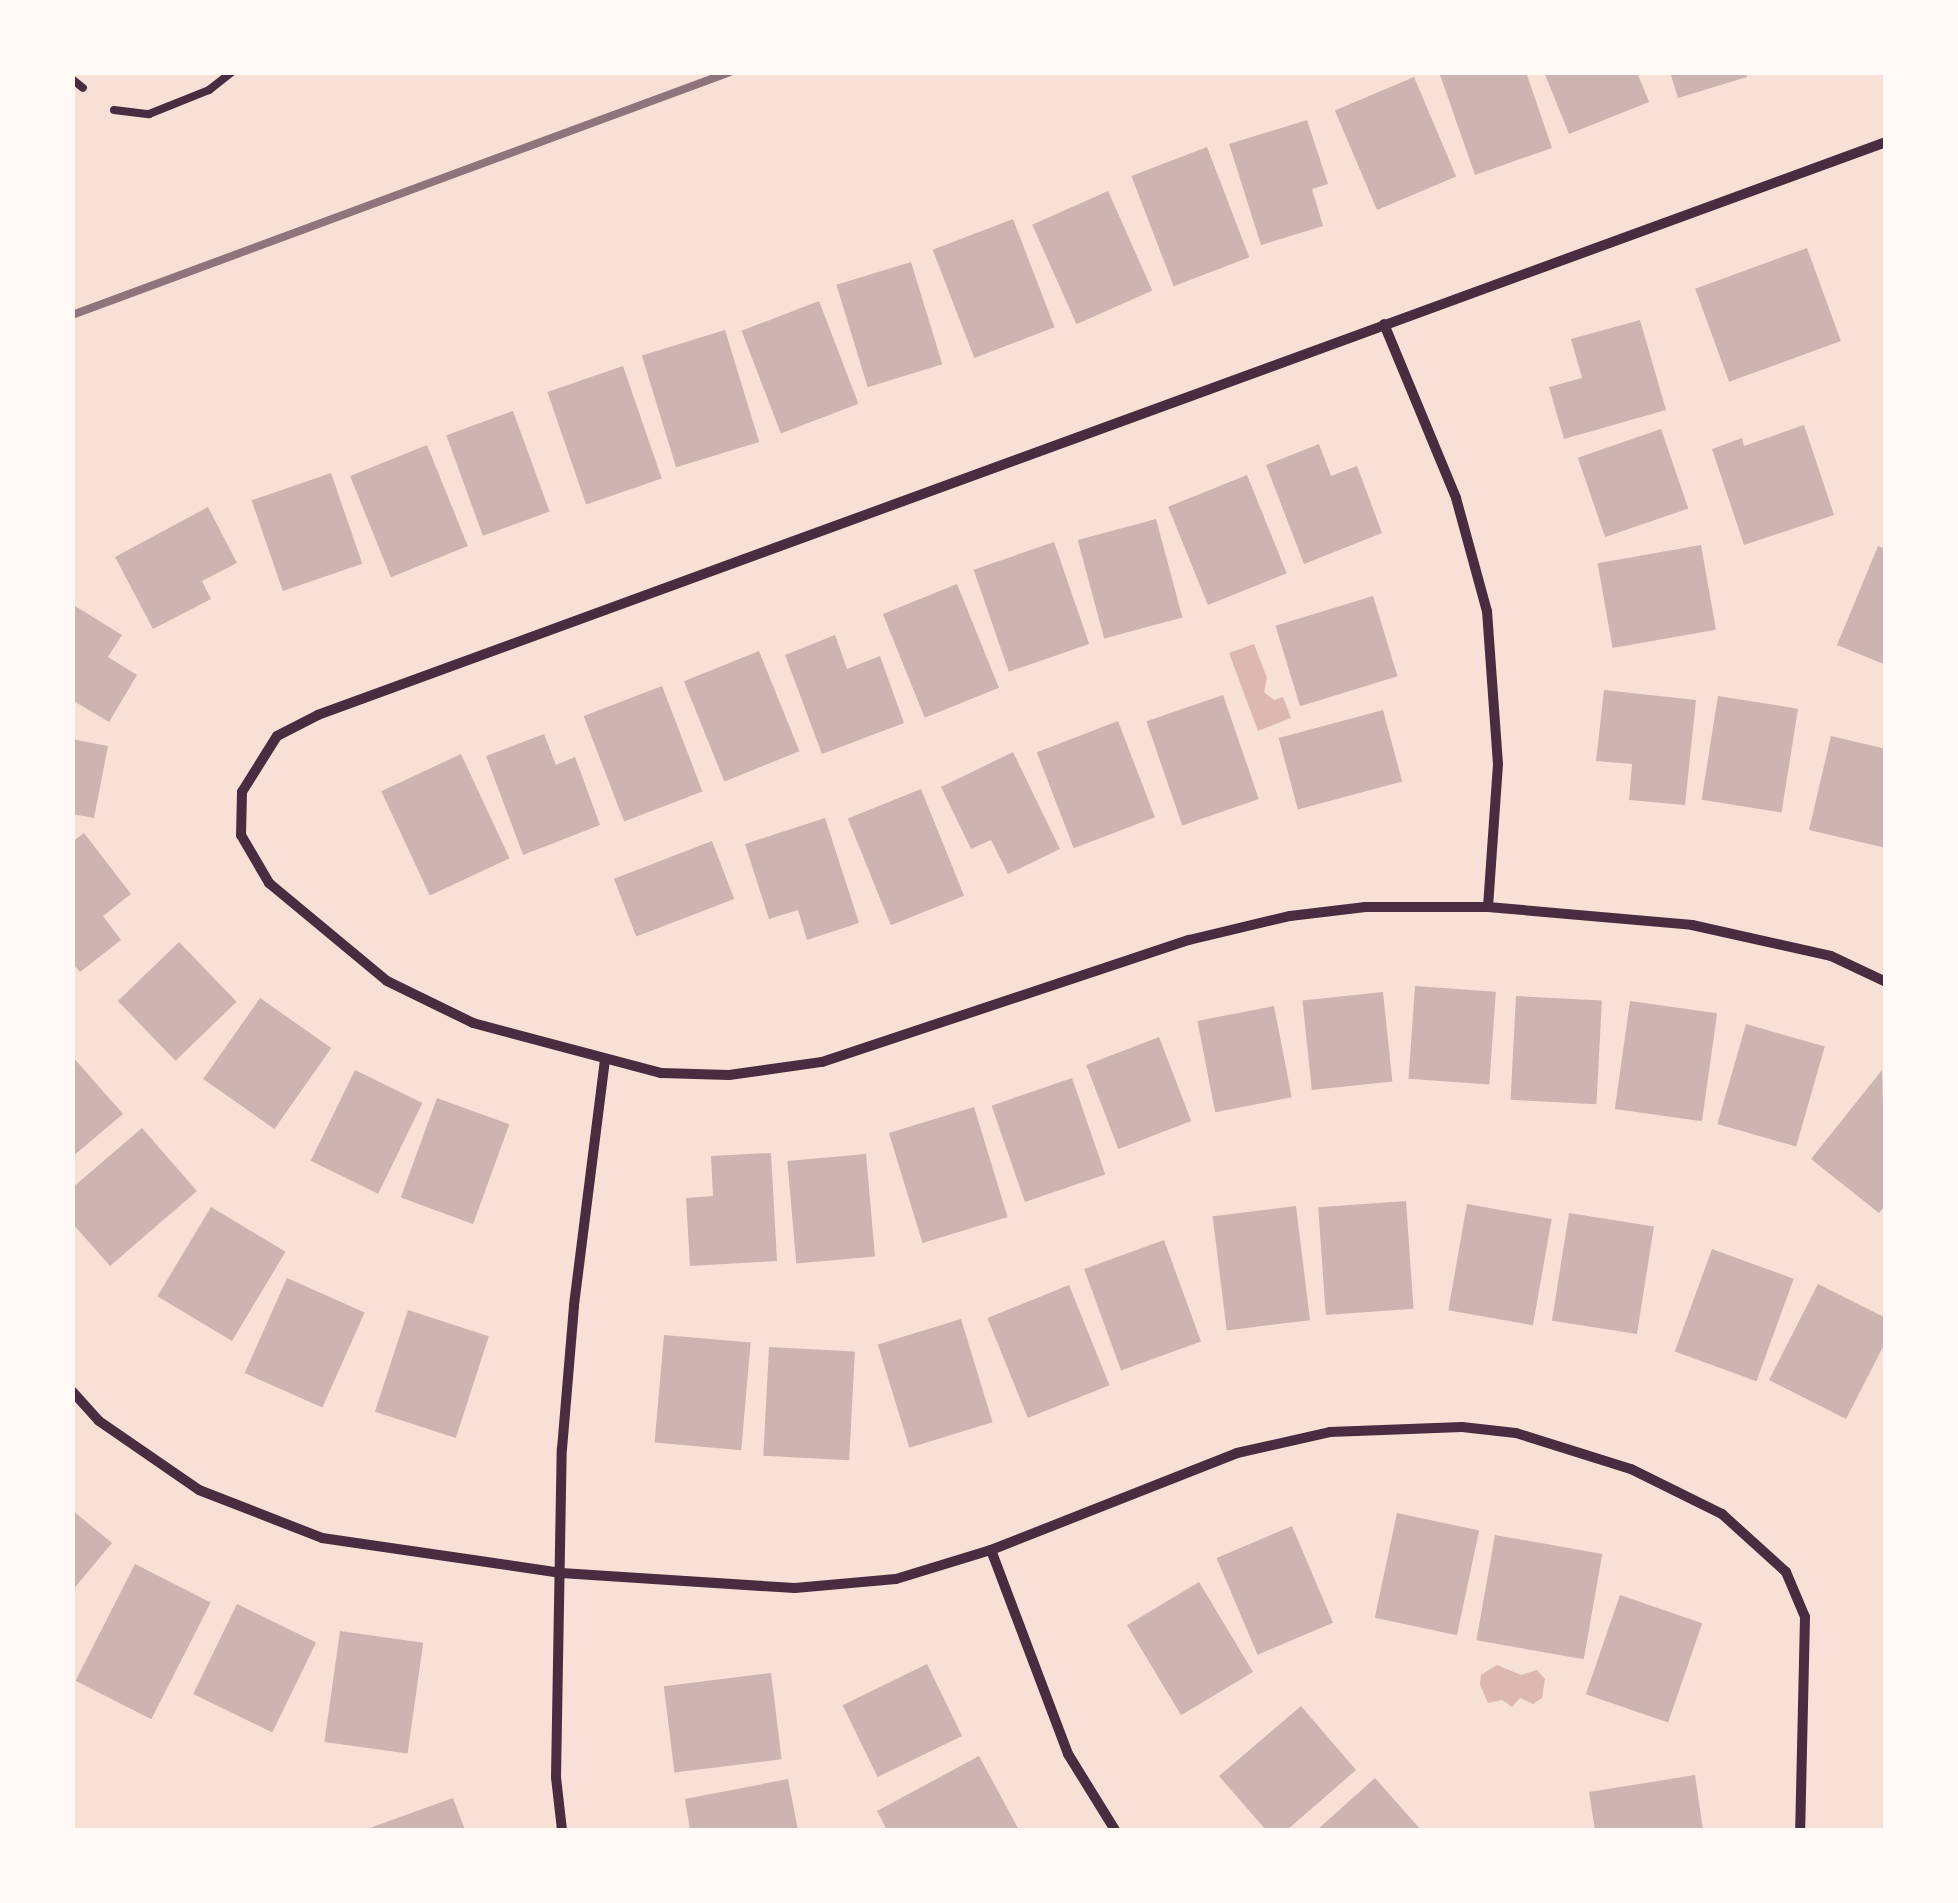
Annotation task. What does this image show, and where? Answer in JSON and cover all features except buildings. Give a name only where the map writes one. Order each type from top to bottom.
[{"type":"street","points":[[1885,144],[318,715],[277,736],[242,792],[241,836],[269,884],[387,981],[473,1022],[661,1072],[730,1075],[822,1062],[1190,940],[1290,916],[1365,907],[1488,907],[1692,925],[1831,956],[1886,982]]},
{"type":"street","points":[[1384,324],[1456,498],[1488,611],[1498,764],[1488,907]]},
{"type":"street","points":[[562,1830],[556,1777],[562,1449],[574,1305],[605,1060]]},
{"type":"street","points":[[72,1390],[100,1421],[199,1490],[322,1538],[560,1573],[795,1588],[896,1579],[991,1550],[1237,1453],[1330,1432],[1462,1426],[1516,1433],[1630,1469],[1722,1514],[1760,1544],[1786,1572],[1804,1617],[1800,1830]]},
{"type":"street","points":[[991,1550],[1068,1754],[1114,1830]]},
{"type":"lane","points":[[114,110],[149,114],[184,102],[232,72]]},
{"type":"lane","points":[[72,80],[83,88]]},
{"type":"shaded area","points":[[1254,644],[1267,678],[1264,692],[1274,700],[1283,697],[1291,718],[1258,731],[1229,653]]},
{"type":"shaded area","points":[[1497,1665],[1521,1675],[1537,1670],[1545,1679],[1542,1698],[1533,1704],[1520,1698],[1512,1707],[1502,1700],[1488,1703],[1480,1685],[1481,1675]]},
{"type":"railway","points":[[72,315],[730,72]]}]
